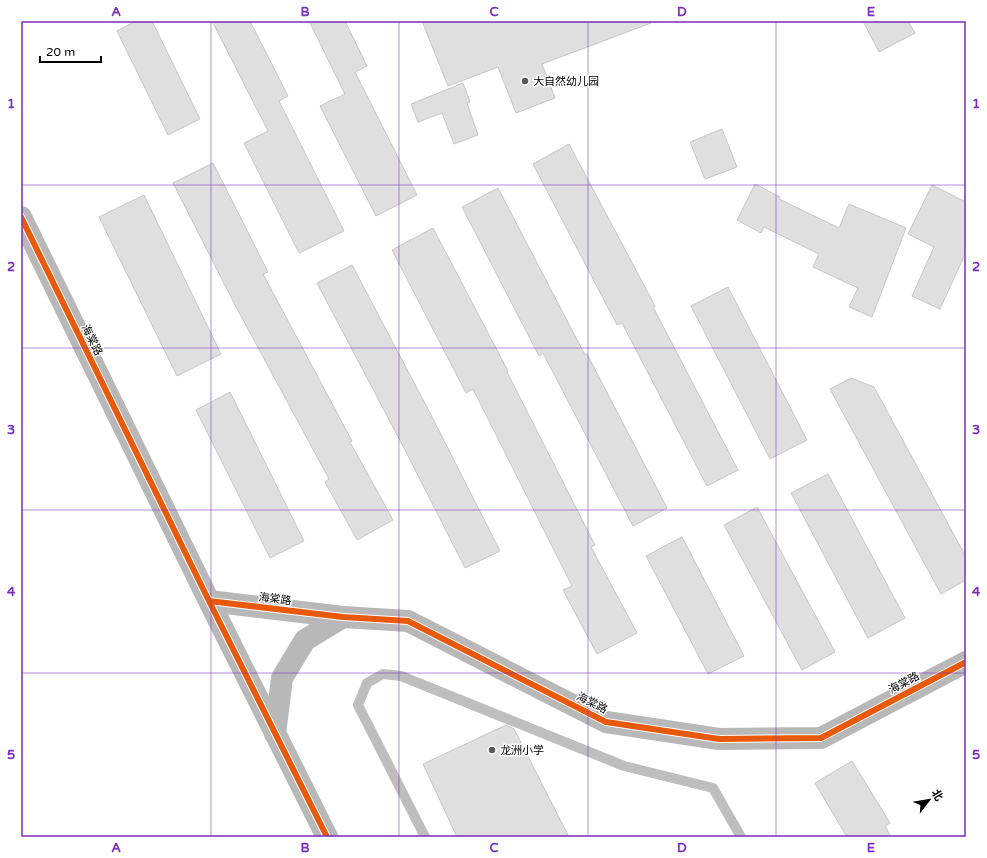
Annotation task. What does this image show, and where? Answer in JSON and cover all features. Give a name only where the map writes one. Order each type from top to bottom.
[{"type":"street","name":"海棠路","points":[[21,217],[209,601],[327,837]]},
{"type":"street","name":"海棠路","points":[[209,601],[343,617],[408,621],[606,722],[719,739],[821,738],[966,662]]},
{"type":"street","points":[[275,734],[282,678],[305,640],[343,617]]},
{"type":"lane","points":[[425,837],[358,705],[367,683],[384,674],[401,676],[624,766],[713,788],[741,837]]},
{"type":"building","points":[[136,21],[152,21],[200,119],[168,135],[117,31]]},
{"type":"building","points":[[212,21],[250,21],[288,96],[279,101],[344,231],[299,253],[244,143],[268,131]]},
{"type":"building","points":[[309,21],[345,21],[367,66],[355,72],[417,195],[376,216],[320,106],[345,94]]},
{"type":"building","points":[[422,21],[650,21],[651,23],[542,64],[555,98],[516,113],[498,67],[448,86]]},
{"type":"building","points":[[863,21],[908,21],[915,33],[879,52]]},
{"type":"building","points":[[463,83],[470,102],[467,103],[478,135],[454,144],[442,113],[418,122],[411,104]]},
{"type":"building","points":[[722,129],[737,167],[705,179],[690,142]]},
{"type":"building","points":[[569,144],[655,306],[653,307],[738,470],[707,486],[622,323],[617,325],[533,164]]},
{"type":"building","points":[[213,163],[268,272],[263,274],[352,441],[350,442],[393,520],[357,540],[325,482],[329,479],[235,305],[173,183]]},
{"type":"building","points":[[755,184],[780,197],[779,199],[839,228],[849,204],[906,228],[872,317],[849,307],[858,288],[813,267],[819,254],[764,227],[761,233],[737,220]]},
{"type":"building","points":[[932,185],[966,202],[966,252],[940,309],[912,296],[934,247],[908,234]]},
{"type":"building","points":[[498,188],[667,508],[633,526],[543,353],[539,356],[462,207]]},
{"type":"building","points":[[144,195],[221,354],[177,376],[99,217]]},
{"type":"building","points":[[433,228],[508,371],[507,372],[595,545],[591,547],[637,633],[597,654],[563,590],[572,586],[473,389],[466,393],[392,250]]},
{"type":"building","points":[[352,265],[429,411],[500,551],[465,568],[317,283]]},
{"type":"building","points":[[728,287],[807,440],[770,459],[691,306]]},
{"type":"building","points":[[851,378],[874,387],[966,557],[966,580],[941,594],[830,389]]},
{"type":"building","points":[[230,392],[304,541],[270,558],[196,410]]},
{"type":"building","points":[[828,474],[905,618],[868,638],[791,493]]},
{"type":"building","points":[[757,507],[835,652],[802,670],[724,525]]},
{"type":"building","points":[[682,537],[744,656],[708,674],[646,556]]},
{"type":"building","points":[[506,725],[514,729],[569,837],[457,837],[423,764]]},
{"type":"building","points":[[852,761],[890,823],[885,826],[891,837],[847,837],[815,783]]},
{"type":"cycle path","points":[[21,217],[209,601],[343,617],[408,621],[606,722],[719,739],[821,738],[966,662]]},
{"type":"cycle path","points":[[209,601],[327,837]]},
{"type":"place","name":"大自然幼儿园","points":[[525,81]]},
{"type":"place","name":"龙洲小学","points":[[492,750]]}]
